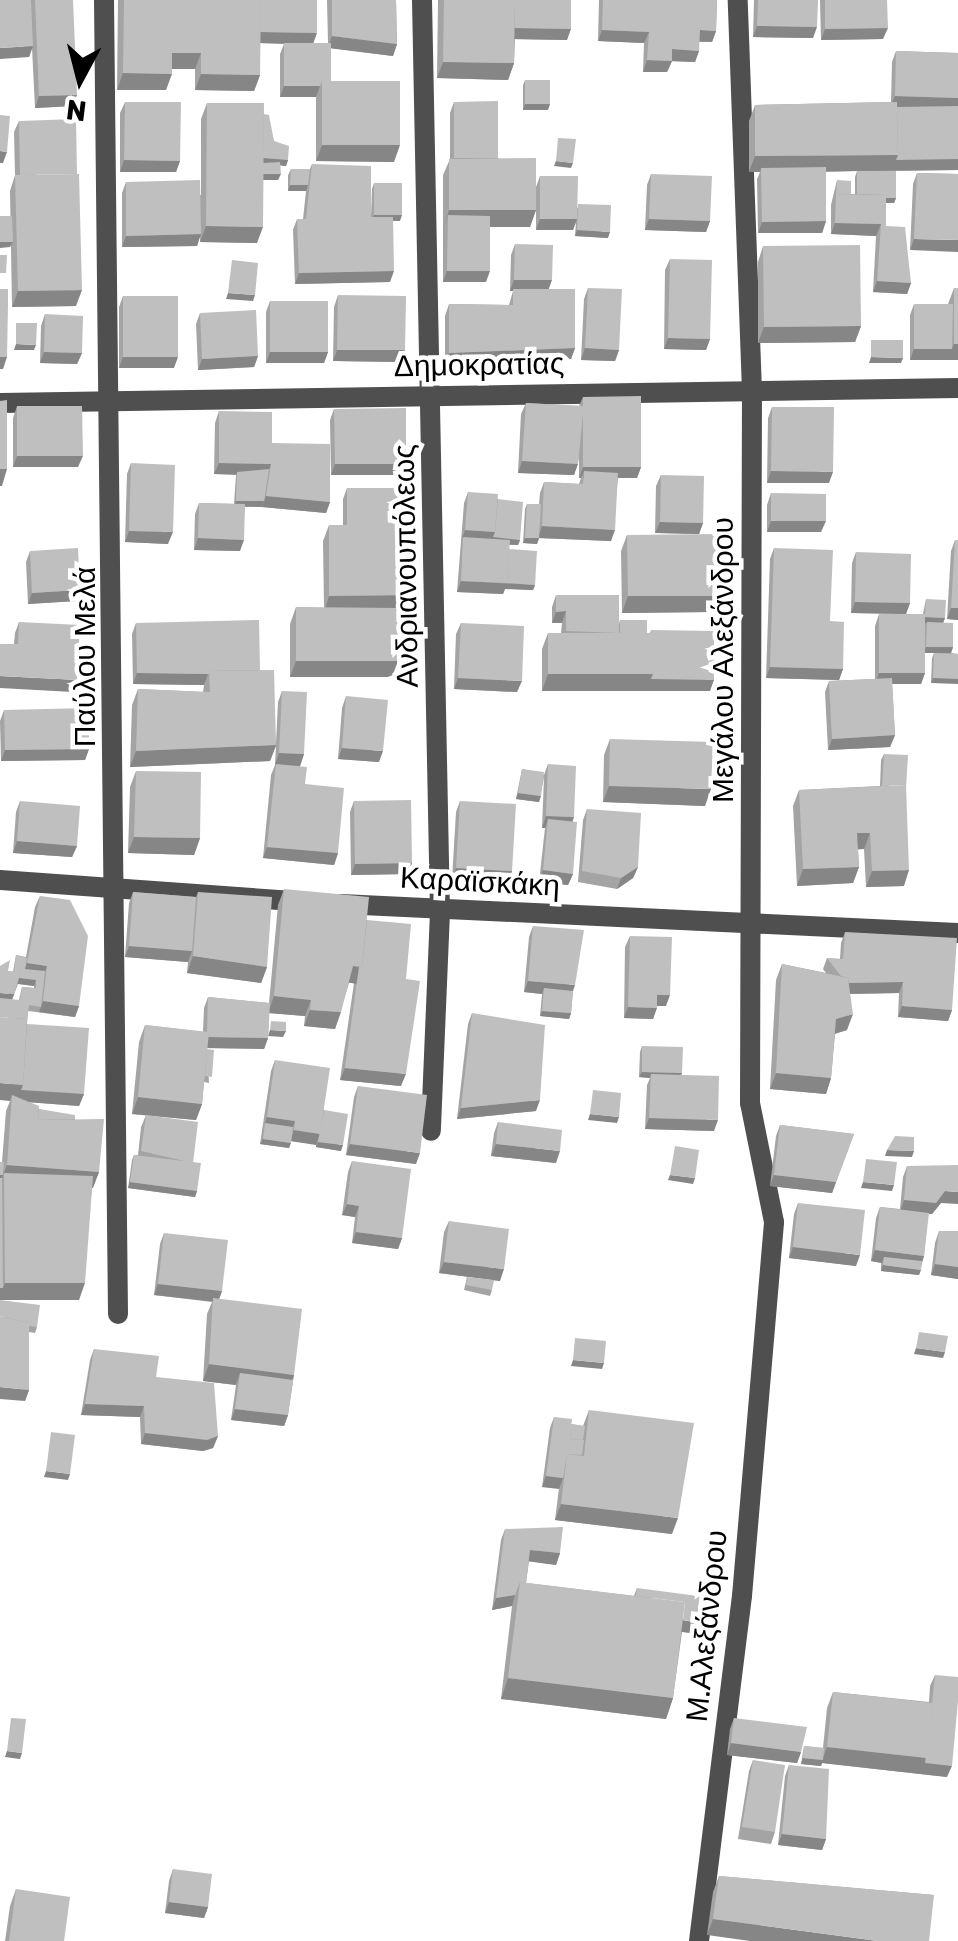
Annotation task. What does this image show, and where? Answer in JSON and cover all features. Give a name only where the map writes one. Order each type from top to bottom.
[{"type":"street","name":"Παύλου Μελά","points":[[104,0],[114,400],[118,1314]]},
{"type":"street","name":"Ανδριανουπόλεως","points":[[422,0],[434,396],[440,912],[431,1131]]},
{"type":"street","name":"Μεγάλου Αλεξάνδρου","points":[[738,0],[752,391],[750,1103],[774,1222],[767,1318]]},
{"type":"street","name":"Δημοκρατίας","points":[[0,403],[958,388]]},
{"type":"street","name":"Καραϊσκάκη","points":[[0,880],[440,912],[958,933]]},
{"type":"street","name":"Μ.Αλεξάνδρου","points":[[699,1941],[767,1318]]},
{"type":"building","points":[[0,0],[31,0],[33,46],[0,48]]},
{"type":"building","points":[[35,0],[73,0],[77,95],[39,96]]},
{"type":"building","points":[[124,0],[261,0],[260,75],[201,74],[201,53],[172,53],[172,74],[123,73]]},
{"type":"building","points":[[261,0],[317,0],[317,33],[260,32]]},
{"type":"building","points":[[332,0],[396,0],[397,44],[332,36]]},
{"type":"building","points":[[444,0],[515,0],[514,63],[443,62]]},
{"type":"building","points":[[515,0],[571,0],[571,29],[515,28]]},
{"type":"building","points":[[603,0],[717,0],[716,31],[700,30],[699,51],[672,49],[672,61],[647,60],[649,32],[602,30]]},
{"type":"building","points":[[758,0],[818,0],[817,27],[757,26]]},
{"type":"building","points":[[825,0],[887,0],[888,28],[825,29]]},
{"type":"building","points":[[284,43],[331,43],[331,81],[322,81],[320,86],[284,86]]},
{"type":"building","points":[[896,51],[958,53],[958,98],[895,96]]},
{"type":"building","points":[[525,80],[550,80],[550,104],[525,104]]},
{"type":"building","points":[[322,81],[400,81],[400,145],[322,145]]},
{"type":"building","points":[[498,101],[498,158],[454,158],[454,102]]},
{"type":"building","points":[[125,102],[181,102],[180,161],[124,160]]},
{"type":"building","points":[[897,102],[898,155],[755,156],[755,105]]},
{"type":"building","points":[[207,103],[264,103],[263,227],[206,226]]},
{"type":"building","points":[[958,106],[958,159],[896,160],[897,107]]},
{"type":"building","points":[[264,114],[269,115],[274,141],[289,146],[288,160],[263,158]]},
{"type":"building","points":[[0,115],[10,116],[7,152],[0,151]]},
{"type":"building","points":[[76,119],[77,174],[20,175],[19,121]]},
{"type":"building","points":[[558,138],[576,139],[573,163],[556,161]]},
{"type":"building","points":[[536,158],[536,210],[449,210],[449,159]]},
{"type":"building","points":[[280,162],[281,174],[263,174],[263,163]]},
{"type":"building","points":[[312,164],[371,166],[371,217],[393,217],[394,271],[299,273],[297,219],[306,219]]},
{"type":"building","points":[[826,167],[826,221],[762,222],[761,168]]},
{"type":"building","points":[[291,169],[310,169],[308,185],[290,185]]},
{"type":"building","points":[[857,171],[896,171],[896,198],[857,194]]},
{"type":"building","points":[[917,173],[958,174],[958,240],[914,239]]},
{"type":"building","points":[[79,174],[82,290],[18,291],[15,175]]},
{"type":"building","points":[[651,174],[712,176],[710,221],[649,219]]},
{"type":"building","points":[[540,176],[578,176],[577,219],[540,219]]},
{"type":"building","points":[[200,180],[201,234],[126,236],[126,182]]},
{"type":"building","points":[[837,180],[851,181],[851,194],[836,194]]},
{"type":"building","points":[[374,183],[402,183],[402,215],[374,215]]},
{"type":"building","points":[[836,194],[886,195],[886,226],[905,227],[911,283],[877,281],[881,224],[835,223]]},
{"type":"building","points":[[578,204],[611,205],[610,232],[577,230]]},
{"type":"building","points":[[448,215],[490,216],[490,271],[447,271]]},
{"type":"building","points":[[0,216],[12,216],[13,242],[0,242]]},
{"type":"building","points":[[515,244],[553,245],[552,280],[514,280]]},
{"type":"building","points":[[860,245],[861,326],[764,327],[763,246]]},
{"type":"building","points":[[0,255],[7,255],[6,273],[0,273]]},
{"type":"building","points":[[670,259],[712,260],[710,339],[668,338]]},
{"type":"building","points":[[232,260],[258,263],[255,295],[228,293]]},
{"type":"building","points":[[588,288],[622,289],[619,350],[585,348]]},
{"type":"building","points":[[954,288],[958,288],[958,344],[954,344]]},
{"type":"building","points":[[0,289],[8,289],[8,305],[0,305]]},
{"type":"building","points":[[513,289],[575,289],[575,348],[449,353],[449,304],[513,305]]},
{"type":"building","points":[[338,295],[406,296],[405,350],[337,350]]},
{"type":"building","points":[[123,296],[178,296],[178,357],[123,357]]},
{"type":"building","points":[[270,301],[328,301],[328,352],[270,352]]},
{"type":"building","points":[[914,304],[953,304],[952,349],[914,349]]},
{"type":"building","points":[[0,305],[8,305],[7,357],[0,357]]},
{"type":"building","points":[[256,310],[258,356],[202,359],[200,313]]},
{"type":"building","points":[[45,314],[83,316],[82,353],[44,352]]},
{"type":"building","points":[[16,323],[37,323],[36,345],[16,344]]},
{"type":"building","points":[[871,340],[903,340],[903,358],[871,357]]},
{"type":"building","points":[[641,396],[641,467],[583,467],[583,414],[578,464],[522,461],[526,403],[583,406],[583,397]]},
{"type":"building","points":[[7,400],[7,469],[0,469],[0,401]]},
{"type":"building","points":[[17,406],[82,406],[83,456],[17,456]]},
{"type":"building","points":[[772,407],[834,407],[833,472],[771,471]]},
{"type":"building","points":[[406,408],[406,464],[335,464],[334,409]]},
{"type":"building","points":[[219,411],[272,412],[272,443],[330,444],[330,502],[266,496],[271,464],[219,463]]},
{"type":"building","points":[[131,463],[175,465],[173,532],[129,531]]},
{"type":"building","points":[[269,469],[264,501],[236,501],[237,472]]},
{"type":"building","points":[[584,471],[618,473],[615,530],[542,526],[544,482],[583,484]]},
{"type":"building","points":[[661,475],[704,476],[703,523],[660,522]]},
{"type":"building","points":[[347,488],[410,488],[410,525],[347,525]]},
{"type":"building","points":[[468,492],[498,494],[495,532],[465,530]]},
{"type":"building","points":[[771,493],[826,494],[826,521],[771,521]]},
{"type":"building","points":[[498,499],[523,502],[520,540],[493,537]]},
{"type":"building","points":[[199,503],[245,504],[244,540],[198,538]]},
{"type":"building","points":[[527,504],[541,504],[539,538],[525,538]]},
{"type":"building","points":[[329,525],[412,525],[412,595],[329,596]]},
{"type":"building","points":[[716,534],[717,596],[628,596],[627,535]]},
{"type":"building","points":[[463,537],[510,540],[507,583],[461,581]]},
{"type":"building","points":[[955,540],[958,608],[951,608]]},
{"type":"building","points":[[78,548],[80,590],[32,593],[30,551]]},
{"type":"building","points":[[774,548],[833,550],[830,621],[844,622],[843,669],[770,667]]},
{"type":"building","points":[[509,549],[537,551],[535,585],[507,583]]},
{"type":"building","points":[[856,552],[911,554],[910,603],[855,602]]},
{"type":"building","points":[[556,595],[619,595],[619,633],[566,631],[566,611],[556,612]]},
{"type":"building","points":[[926,599],[946,600],[945,618],[925,617]]},
{"type":"building","points":[[296,607],[398,608],[398,661],[296,661]]},
{"type":"building","points":[[879,614],[925,614],[925,673],[879,673]]},
{"type":"building","points":[[259,620],[260,670],[137,673],[136,623]]},
{"type":"building","points":[[620,620],[647,620],[647,633],[620,633]]},
{"type":"building","points":[[19,622],[80,625],[77,680],[0,676],[0,644],[18,644]]},
{"type":"building","points":[[927,622],[953,623],[953,647],[926,647]]},
{"type":"building","points":[[461,623],[524,626],[522,681],[458,678]]},
{"type":"building","points":[[651,630],[714,631],[714,680],[651,679]]},
{"type":"building","points":[[548,633],[653,633],[653,674],[548,674]]},
{"type":"building","points":[[934,653],[958,654],[958,679],[933,678]]},
{"type":"building","points":[[274,670],[276,745],[136,751],[138,689],[210,692],[209,671]]},
{"type":"building","points":[[892,678],[895,735],[832,739],[829,681]]},
{"type":"building","points":[[282,691],[307,692],[304,754],[279,753]]},
{"type":"building","points":[[346,696],[388,700],[383,751],[342,748]]},
{"type":"building","points":[[89,708],[89,749],[5,750],[4,710]]},
{"type":"building","points":[[610,739],[713,742],[711,789],[609,786]]},
{"type":"building","points":[[884,754],[908,755],[906,788],[882,786]]},
{"type":"building","points":[[276,764],[307,767],[305,784],[344,788],[338,853],[267,847]]},
{"type":"building","points":[[548,764],[576,766],[574,817],[546,816]]},
{"type":"building","points":[[522,769],[544,772],[541,796],[518,793]]},
{"type":"building","points":[[136,771],[201,772],[200,838],[134,837]]},
{"type":"building","points":[[906,785],[909,870],[872,871],[870,833],[857,833],[859,867],[803,869],[799,790]]},
{"type":"building","points":[[411,800],[412,863],[355,864],[354,801]]},
{"type":"building","points":[[20,801],[80,806],[77,846],[17,841]]},
{"type":"building","points":[[460,801],[516,804],[512,871],[456,868]]},
{"type":"building","points":[[587,809],[641,813],[638,867],[621,878],[582,871]]},
{"type":"building","points":[[548,819],[577,822],[573,874],[543,870]]},
{"type":"building","points":[[284,889],[369,897],[362,967],[353,966],[341,1012],[310,1010],[311,1000],[274,996]]},
{"type":"building","points":[[133,892],[196,897],[192,951],[129,946]]},
{"type":"building","points":[[198,892],[272,897],[267,967],[193,956]]},
{"type":"building","points":[[40,896],[70,900],[88,936],[79,1006],[43,1001],[47,966],[27,963]]},
{"type":"building","points":[[367,920],[411,924],[406,979],[420,981],[406,1074],[345,1068]]},
{"type":"building","points":[[533,926],[584,930],[575,985],[528,981]]},
{"type":"building","points":[[845,932],[957,938],[952,1010],[902,1006],[903,982],[849,983],[827,958],[843,959]]},
{"type":"building","points":[[630,936],[672,937],[670,995],[657,995],[657,1008],[628,1007]]},
{"type":"building","points":[[16,955],[27,958],[25,969],[45,971],[41,1007],[29,1005],[27,1021],[0,1017],[0,998],[20,1000],[22,987],[36,988],[36,980],[19,978],[21,972],[14,972]]},
{"type":"building","points":[[10,960],[8,971],[21,972],[14,994],[0,993],[0,966]]},
{"type":"building","points":[[782,964],[848,978],[853,1014],[836,1019],[831,1078],[776,1073]]},
{"type":"building","points":[[544,988],[573,991],[571,1013],[542,1011]]},
{"type":"building","points":[[208,997],[270,1003],[268,1038],[208,1037]]},
{"type":"building","points":[[472,1013],[545,1025],[540,1100],[461,1108]]},
{"type":"building","points":[[0,1017],[27,1019],[23,1085],[0,1083]]},
{"type":"building","points":[[271,1021],[286,1022],[286,1031],[270,1030]]},
{"type":"building","points":[[27,1024],[89,1028],[84,1094],[21,1090]]},
{"type":"building","points":[[145,1025],[209,1032],[202,1104],[138,1097]]},
{"type":"building","points":[[642,1046],[683,1047],[682,1073],[642,1072]]},
{"type":"building","points":[[207,1049],[214,1050],[212,1077],[205,1076]]},
{"type":"building","points":[[275,1060],[330,1068],[320,1134],[294,1130],[295,1121],[267,1117]]},
{"type":"building","points":[[651,1074],[719,1076],[718,1120],[649,1118]]},
{"type":"building","points":[[358,1086],[427,1095],[420,1153],[350,1144]]},
{"type":"building","points":[[593,1090],[621,1093],[619,1117],[590,1114]]},
{"type":"building","points":[[12,1095],[39,1106],[38,1120],[104,1119],[99,1172],[7,1165]]},
{"type":"building","points":[[39,1109],[75,1115],[75,1119],[38,1120]]},
{"type":"building","points":[[324,1110],[348,1114],[343,1145],[318,1142]]},
{"type":"building","points":[[146,1115],[198,1122],[193,1163],[141,1151]]},
{"type":"building","points":[[498,1122],[562,1130],[560,1151],[496,1144]]},
{"type":"building","points":[[265,1123],[293,1127],[291,1143],[263,1139]]},
{"type":"building","points":[[780,1125],[854,1134],[836,1182],[774,1175]]},
{"type":"building","points":[[895,1136],[914,1137],[914,1151],[887,1150]]},
{"type":"building","points":[[675,1146],[699,1150],[695,1178],[670,1175]]},
{"type":"building","points":[[134,1155],[201,1163],[197,1191],[130,1182]]},
{"type":"building","points":[[866,1159],[897,1162],[894,1185],[863,1182]]},
{"type":"building","points":[[352,1161],[411,1169],[402,1238],[356,1232],[359,1206],[347,1204]]},
{"type":"building","points":[[958,1165],[958,1192],[945,1191],[936,1203],[904,1200],[907,1166]]},
{"type":"building","points":[[4,1173],[93,1176],[85,1283],[5,1283]]},
{"type":"building","points":[[2,1178],[3,1288],[0,1288]]},
{"type":"building","points":[[798,1203],[865,1210],[860,1255],[793,1247]]},
{"type":"building","points":[[880,1207],[929,1213],[924,1256],[875,1250]]},
{"type":"building","points":[[449,1221],[509,1229],[504,1269],[444,1262]]},
{"type":"building","points":[[939,1231],[958,1231],[958,1267],[935,1264]]},
{"type":"building","points":[[164,1233],[228,1240],[222,1291],[158,1284]]},
{"type":"building","points":[[884,1257],[922,1261],[921,1270],[883,1265]]},
{"type":"building","points":[[467,1277],[494,1280],[492,1290],[466,1285]]},
{"type":"building","points":[[213,1298],[302,1309],[294,1375],[209,1364]]},
{"type":"building","points":[[0,1300],[40,1305],[37,1327],[0,1316]]},
{"type":"building","points":[[0,1316],[29,1323],[29,1390],[0,1387]]},
{"type":"building","points":[[919,1332],[948,1336],[945,1352],[916,1348]]},
{"type":"building","points":[[575,1338],[606,1341],[604,1363],[573,1360]]},
{"type":"building","points":[[94,1349],[159,1356],[156,1377],[214,1383],[218,1436],[207,1440],[145,1433],[144,1406],[85,1404]]},
{"type":"building","points":[[240,1373],[293,1380],[288,1415],[235,1409]]},
{"type":"building","points":[[589,1410],[694,1423],[678,1518],[561,1504],[567,1454],[584,1456]]},
{"type":"building","points":[[554,1417],[572,1419],[570,1439],[584,1440],[582,1455],[567,1454],[563,1478],[546,1476]]},
{"type":"building","points":[[571,1424],[585,1426],[583,1440],[570,1439]]},
{"type":"building","points":[[51,1432],[75,1435],[70,1474],[46,1471]]},
{"type":"building","points":[[563,1527],[560,1553],[530,1550],[526,1583],[520,1582],[515,1595],[496,1598],[505,1529]]},
{"type":"building","points":[[520,1582],[685,1602],[673,1698],[508,1678]]},
{"type":"building","points":[[637,1588],[713,1598],[709,1624],[683,1620],[685,1602],[636,1596]]},
{"type":"building","points":[[935,1675],[958,1677],[952,1766],[925,1763]]},
{"type":"building","points":[[833,1692],[933,1703],[927,1758],[827,1747]]},
{"type":"building","points":[[11,1718],[26,1719],[22,1753],[7,1751]]},
{"type":"building","points":[[734,1718],[807,1727],[801,1752],[731,1743]]},
{"type":"building","points":[[804,1746],[824,1748],[823,1760],[803,1758]]},
{"type":"building","points":[[753,1760],[785,1765],[775,1832],[742,1827]]},
{"type":"building","points":[[789,1765],[829,1769],[826,1839],[782,1834]]},
{"type":"building","points":[[173,1869],[212,1874],[208,1907],[169,1902]]},
{"type":"building","points":[[719,1876],[934,1895],[929,1941],[878,1941],[713,1919]]},
{"type":"building","points":[[16,1889],[70,1897],[64,1941],[9,1941]]}]
